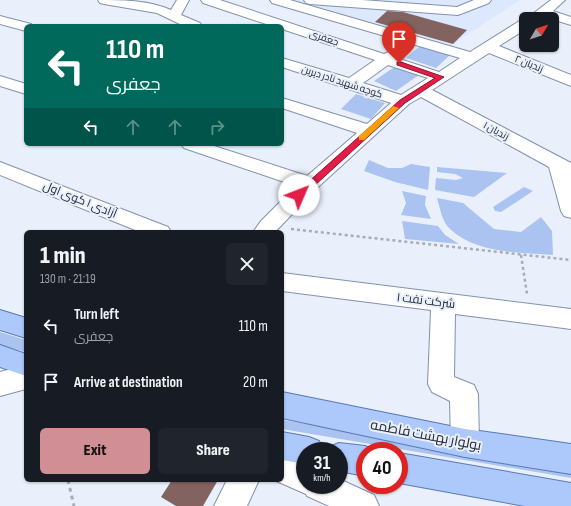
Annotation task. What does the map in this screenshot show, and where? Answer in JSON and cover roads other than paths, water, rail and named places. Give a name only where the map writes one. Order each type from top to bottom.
[{"type":"main road","points":[[0,320],[24,327]]},
{"type":"main road","points":[[0,356],[24,364]]},
{"type":"main road","name":"بولوار بهشت فاطمه","points":[[284,405],[465,443],[571,459]]},
{"type":"main road","points":[[284,446],[296,449]]},
{"type":"main road","points":[[408,470],[571,499]]},
{"type":"street","points":[[104,0],[125,2],[161,10],[191,24]]},
{"type":"street","points":[[174,16],[183,0]]},
{"type":"street","name":"جعفری","points":[[207,0],[279,24]]},
{"type":"street","points":[[276,0],[472,58]]},
{"type":"street","points":[[309,0],[458,10],[485,0]]},
{"type":"street","points":[[544,12],[559,0]]},
{"type":"street","points":[[559,17],[571,21]]},
{"type":"street","points":[[0,20],[24,26]]},
{"type":"street","name":"جعفری","points":[[284,26],[440,77]]},
{"type":"street","points":[[266,229],[310,184],[403,101],[519,27]]},
{"type":"street","points":[[352,84],[385,59],[414,41]]},
{"type":"street","name":"زندیان ۲","points":[[488,47],[571,82]]},
{"type":"street","name":"کوچه شهید نادر دیرین","points":[[284,63],[403,101]]},
{"type":"street","points":[[0,81],[24,89]]},
{"type":"street","name":"زندیان ۱","points":[[420,90],[567,163]]},
{"type":"street","points":[[284,104],[370,131]]},
{"type":"street","points":[[196,146],[310,184]]},
{"type":"street","points":[[567,163],[571,211]]},
{"type":"street","name":"آزادی ۱ کوی اول","points":[[0,168],[155,230]]},
{"type":"street","name":"شرکت نفت ۱","points":[[284,282],[530,315],[571,319]]},
{"type":"street","points":[[443,303],[441,384],[464,394],[465,443]]},
{"type":"street","points":[[0,384],[24,378]]},
{"type":"street","points":[[284,469],[296,475]]},
{"type":"street","points":[[230,506],[243,482]]},
{"type":"street","points":[[337,494],[363,506]]}]
